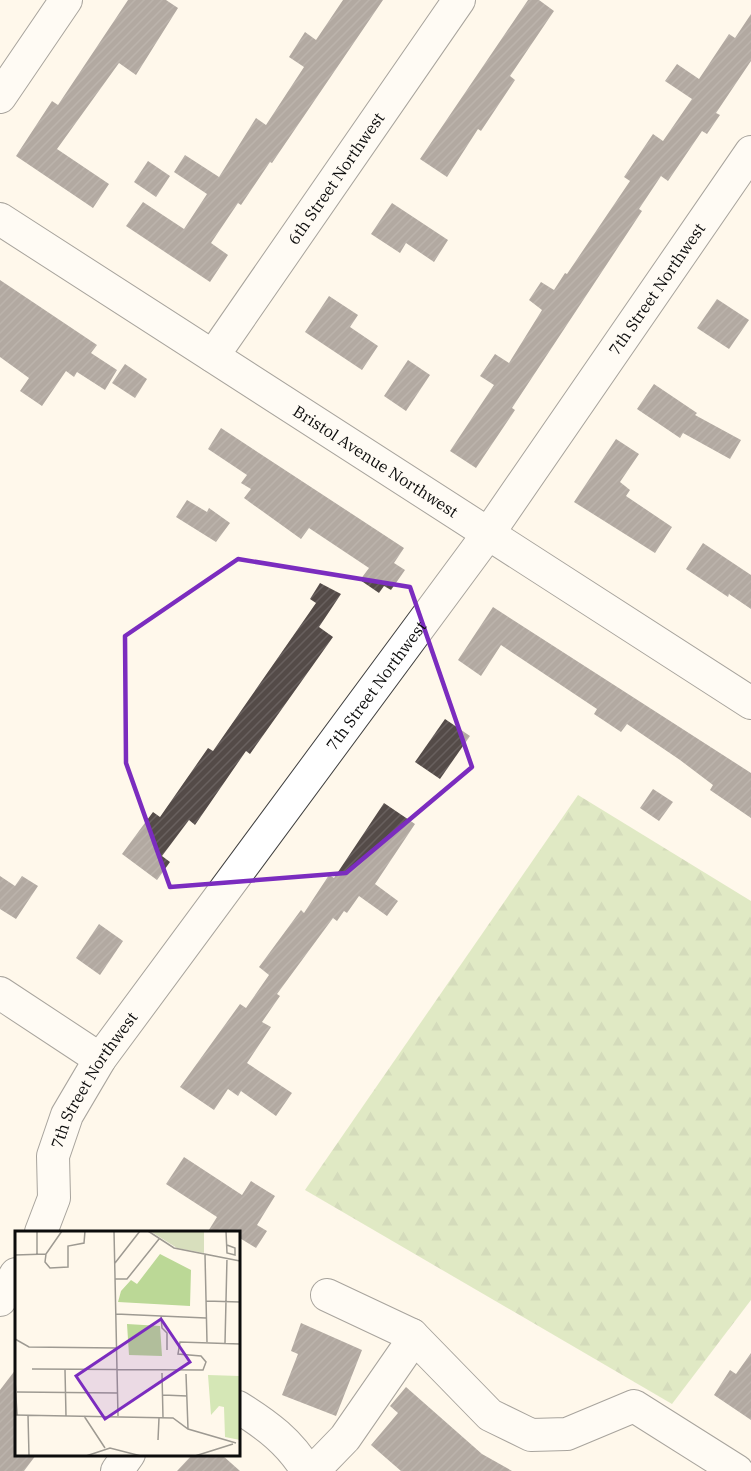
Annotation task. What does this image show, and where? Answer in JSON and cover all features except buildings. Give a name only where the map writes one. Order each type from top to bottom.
[{"type":"street","points":[[0,97],[66,0]]},
{"type":"street","name":"6th Street Northwest","points":[[213,356],[459,0]]},
{"type":"street","name":"7th Street Northwest","points":[[42,1231],[54,1198],[53,1156],[67,1114],[100,1059],[488,534],[751,152]]},
{"type":"street","name":"Bristol Avenue Northwest","points":[[0,219],[751,703]]},
{"type":"street","points":[[0,993],[100,1059]]},
{"type":"street","points":[[0,1300],[15,1276]]},
{"type":"street","points":[[327,1295],[412,1335],[490,1415],[531,1435],[567,1434],[634,1406],[737,1471]]},
{"type":"street","points":[[313,1471],[359,1418],[408,1347],[412,1335]]},
{"type":"street","points":[[240,1408],[262,1421],[293,1448],[307,1471]]},
{"type":"street","points":[[117,1471],[128,1456]]},
{"type":"highlighted area","points":[[238,559],[410,587],[472,767],[346,873],[170,887],[126,763],[125,636]]},
{"type":"green space","points":[[578,795],[751,901],[751,1300],[672,1404],[305,1190]]}]
